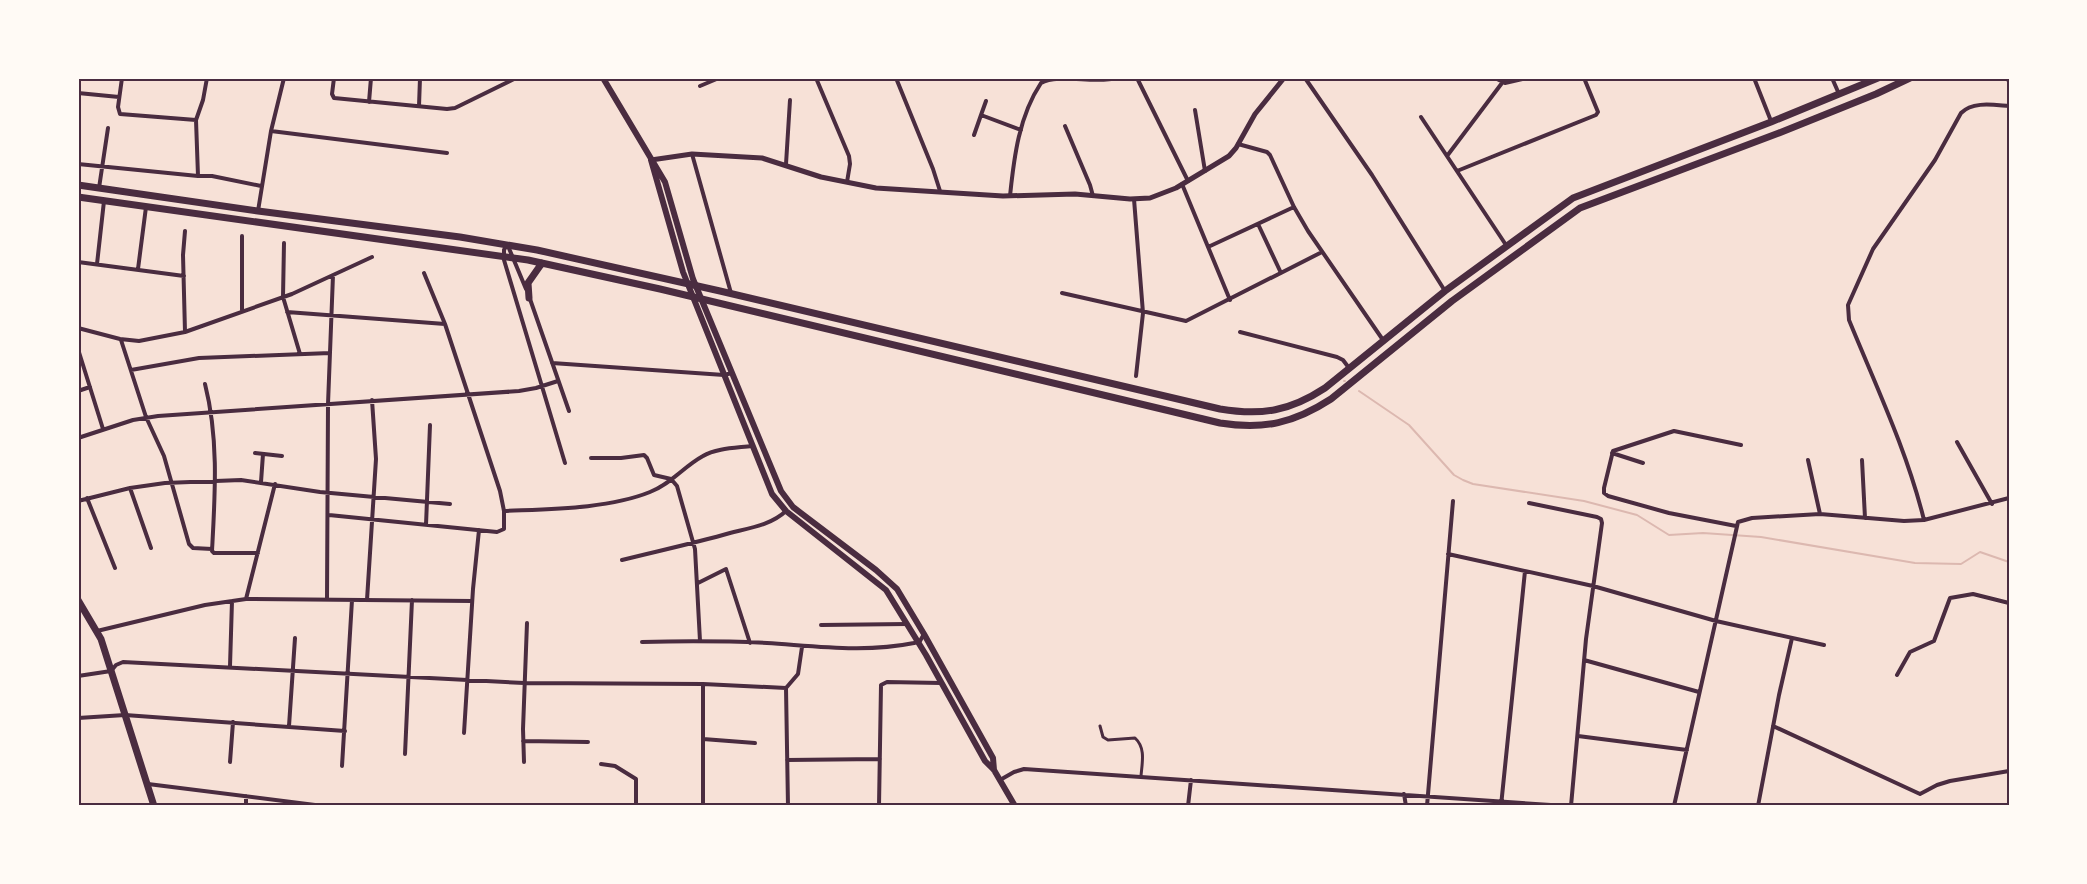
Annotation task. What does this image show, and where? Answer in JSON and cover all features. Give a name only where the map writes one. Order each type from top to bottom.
[{"type":"main road","points":[[603,78],[665,182],[696,286],[774,478],[784,496],[803,515],[889,580],[899,592],[993,758],[994,770]]},
{"type":"main road","points":[[78,185],[507,244],[731,293],[1164,396],[1241,412],[1283,409],[1306,400],[1506,245],[1564,203],[1581,194],[1771,122],[1878,78]]},
{"type":"main road","points":[[78,197],[542,263],[1123,398],[1220,423],[1243,427],[1265,426],[1288,421],[1313,411],[1331,399],[1452,301],[1580,208],[1779,133],[1910,78]]},
{"type":"main road","points":[[651,160],[675,250],[687,284],[772,494],[786,511],[881,585],[908,624],[985,761],[994,770],[1015,806]]},
{"type":"main road","points":[[529,298],[527,288],[530,278],[542,263]]},
{"type":"main road","points":[[78,600],[97,631],[154,806]]},
{"type":"street","points":[[122,78],[119,113],[124,116],[196,120]]},
{"type":"street","points":[[198,176],[196,120],[207,78]]},
{"type":"street","points":[[258,211],[271,130],[284,78]]},
{"type":"street","points":[[334,78],[332,94],[334,98],[447,109],[455,108],[516,78]]},
{"type":"street","points":[[369,102],[370,78]]},
{"type":"street","points":[[418,106],[420,78]]},
{"type":"street","points":[[700,86],[719,78]]},
{"type":"street","points":[[816,78],[849,156],[847,183]]},
{"type":"street","points":[[896,78],[940,191]]},
{"type":"street","points":[[1010,196],[1014,161],[1021,130],[1032,100],[1043,82],[1117,78]]},
{"type":"street","points":[[1137,78],[1185,182],[1230,300]]},
{"type":"street","points":[[651,160],[692,154],[762,158],[821,177],[876,188],[1010,196],[1075,194],[1134,199],[1156,196],[1229,156],[1255,114],[1284,78]]},
{"type":"street","points":[[1305,78],[1372,175],[1445,291]]},
{"type":"street","points":[[1495,78],[1502,83]]},
{"type":"street","points":[[1447,156],[1502,83],[1527,78]]},
{"type":"street","points":[[1457,171],[1596,115],[1598,112],[1584,78]]},
{"type":"street","points":[[1754,78],[1771,122]]},
{"type":"street","points":[[1832,78],[1839,94]]},
{"type":"street","points":[[78,93],[119,97]]},
{"type":"street","points":[[786,165],[789,100]]},
{"type":"street","points":[[974,135],[986,101]]},
{"type":"street","points":[[1924,520],[1909,468],[1849,320],[1848,304],[1873,249],[1935,160],[1963,111],[1978,105],[2009,106]]},
{"type":"street","points":[[1195,110],[1205,171]]},
{"type":"street","points":[[981,115],[1021,130]]},
{"type":"street","points":[[1421,117],[1506,245]]},
{"type":"street","points":[[1065,126],[1093,196]]},
{"type":"street","points":[[99,188],[108,128]]},
{"type":"street","points":[[271,130],[447,153]]},
{"type":"street","points":[[1238,144],[1268,153],[1294,207],[1322,252],[1384,340]]},
{"type":"street","points":[[692,154],[731,293]]},
{"type":"street","points":[[78,164],[212,176],[261,186]]},
{"type":"street","points":[[1134,199],[1143,313],[1136,376]]},
{"type":"street","points":[[97,264],[104,201]]},
{"type":"street","points":[[138,269],[146,207]]},
{"type":"street","points":[[1208,247],[1294,207]]},
{"type":"street","points":[[1258,224],[1281,273]]},
{"type":"street","points":[[185,231],[183,255],[185,332]]},
{"type":"street","points":[[242,236],[242,310]]},
{"type":"street","points":[[284,243],[283,297],[300,354]]},
{"type":"street","points":[[507,244],[503,256],[565,463]]},
{"type":"street","points":[[507,244],[529,298],[569,411]]},
{"type":"street","points":[[1062,293],[1186,321],[1322,252]]},
{"type":"street","points":[[78,328],[120,339],[145,341],[185,332],[283,297],[372,257]]},
{"type":"street","points":[[78,262],[184,276]]},
{"type":"street","points":[[328,515],[497,532],[504,529],[504,511],[500,491],[445,324],[424,273]]},
{"type":"street","points":[[327,599],[328,404],[333,275]]},
{"type":"street","points":[[287,312],[445,324]]},
{"type":"street","points":[[1240,332],[1337,357],[1343,360],[1349,368]]},
{"type":"street","points":[[120,339],[146,417],[164,456],[189,544],[194,548],[213,551],[258,553]]},
{"type":"street","points":[[78,349],[104,429]]},
{"type":"street","points":[[131,370],[199,358],[330,353]]},
{"type":"street","points":[[552,363],[724,375],[732,373]]},
{"type":"street","points":[[78,438],[146,417],[530,390],[558,381]]},
{"type":"street","points":[[205,384],[212,412],[215,480],[213,551]]},
{"type":"street","points":[[78,391],[90,387]]},
{"type":"street","points":[[367,600],[376,459],[372,400]]},
{"type":"street","points":[[426,525],[430,425]]},
{"type":"street","points":[[1741,445],[1674,430],[1618,448],[1612,453],[1604,491],[1608,496],[1669,513],[1736,525],[1752,518],[1820,514],[1924,520],[2009,498]]},
{"type":"street","points":[[1957,442],[1992,504]]},
{"type":"street","points":[[504,511],[570,507],[649,493],[673,480],[705,455],[752,446]]},
{"type":"street","points":[[255,453],[282,456]]},
{"type":"street","points":[[1612,453],[1643,463]]},
{"type":"street","points":[[261,482],[263,454]]},
{"type":"street","points":[[591,458],[644,455],[654,475],[673,480],[693,543],[698,583],[700,641]]},
{"type":"street","points":[[1808,460],[1820,514]]},
{"type":"street","points":[[1862,460],[1865,518]]},
{"type":"street","points":[[78,501],[130,488],[215,480],[261,482],[329,493],[450,504]]},
{"type":"street","points":[[246,599],[276,484]]},
{"type":"street","points":[[130,488],[151,548]]},
{"type":"street","points":[[87,498],[115,568]]},
{"type":"street","points":[[1427,806],[1453,501]]},
{"type":"street","points":[[1000,780],[1024,769],[1569,806],[1601,519],[1529,503]]},
{"type":"street","points":[[622,560],[773,521],[786,511]]},
{"type":"street","points":[[1674,806],[1736,525]]},
{"type":"street","points":[[464,733],[479,530]]},
{"type":"street","points":[[1448,554],[1593,586],[1716,621],[1824,645]]},
{"type":"street","points":[[698,583],[726,569],[750,643]]},
{"type":"street","points":[[1501,803],[1525,571]]},
{"type":"street","points":[[1897,675],[1910,652],[1934,641],[1950,598],[1973,594],[2009,603]]},
{"type":"street","points":[[97,631],[182,610],[246,599],[472,601]]},
{"type":"street","points":[[342,766],[352,600]]},
{"type":"street","points":[[405,754],[412,600]]},
{"type":"street","points":[[230,666],[232,601]]},
{"type":"street","points":[[525,762],[523,741],[527,623]]},
{"type":"street","points":[[821,625],[908,624]]},
{"type":"street","points":[[642,642],[700,641],[802,647],[871,648],[918,642],[924,634]]},
{"type":"street","points":[[289,726],[295,638]]},
{"type":"street","points":[[1758,806],[1792,638]]},
{"type":"street","points":[[78,676],[111,671],[116,664],[123,662],[230,666],[467,681],[703,684],[786,688],[795,680],[799,672],[802,647]]},
{"type":"street","points":[[1584,660],[1700,692]]},
{"type":"street","points":[[879,806],[881,685],[887,682],[942,683]]},
{"type":"street","points":[[703,684],[703,804]]},
{"type":"street","points":[[786,688],[788,806]]},
{"type":"street","points":[[78,718],[125,715],[345,731]]},
{"type":"street","points":[[230,762],[232,722]]},
{"type":"street","points":[[1100,726],[1102,737],[1108,740],[1135,738],[1139,742],[1143,754],[1141,776]]},
{"type":"street","points":[[1773,726],[1920,794],[1950,781],[2009,771]]},
{"type":"street","points":[[1578,735],[1687,750]]},
{"type":"street","points":[[703,739],[754,743]]},
{"type":"street","points":[[523,741],[588,742]]},
{"type":"street","points":[[787,760],[880,759]]},
{"type":"street","points":[[601,764],[615,766],[636,779],[636,806]]},
{"type":"street","points":[[1188,806],[1191,780]]},
{"type":"street","points":[[148,784],[321,806]]},
{"type":"street","points":[[1404,794],[1406,806]]},
{"type":"street","points":[[246,796],[246,806]]},
{"type":"waterway","points":[[1359,391],[1409,425],[1454,475],[1473,484],[1584,501],[1637,515],[1669,535],[1703,533],[1761,537],[1915,563],[1961,564],[1980,552],[2009,562]]}]
